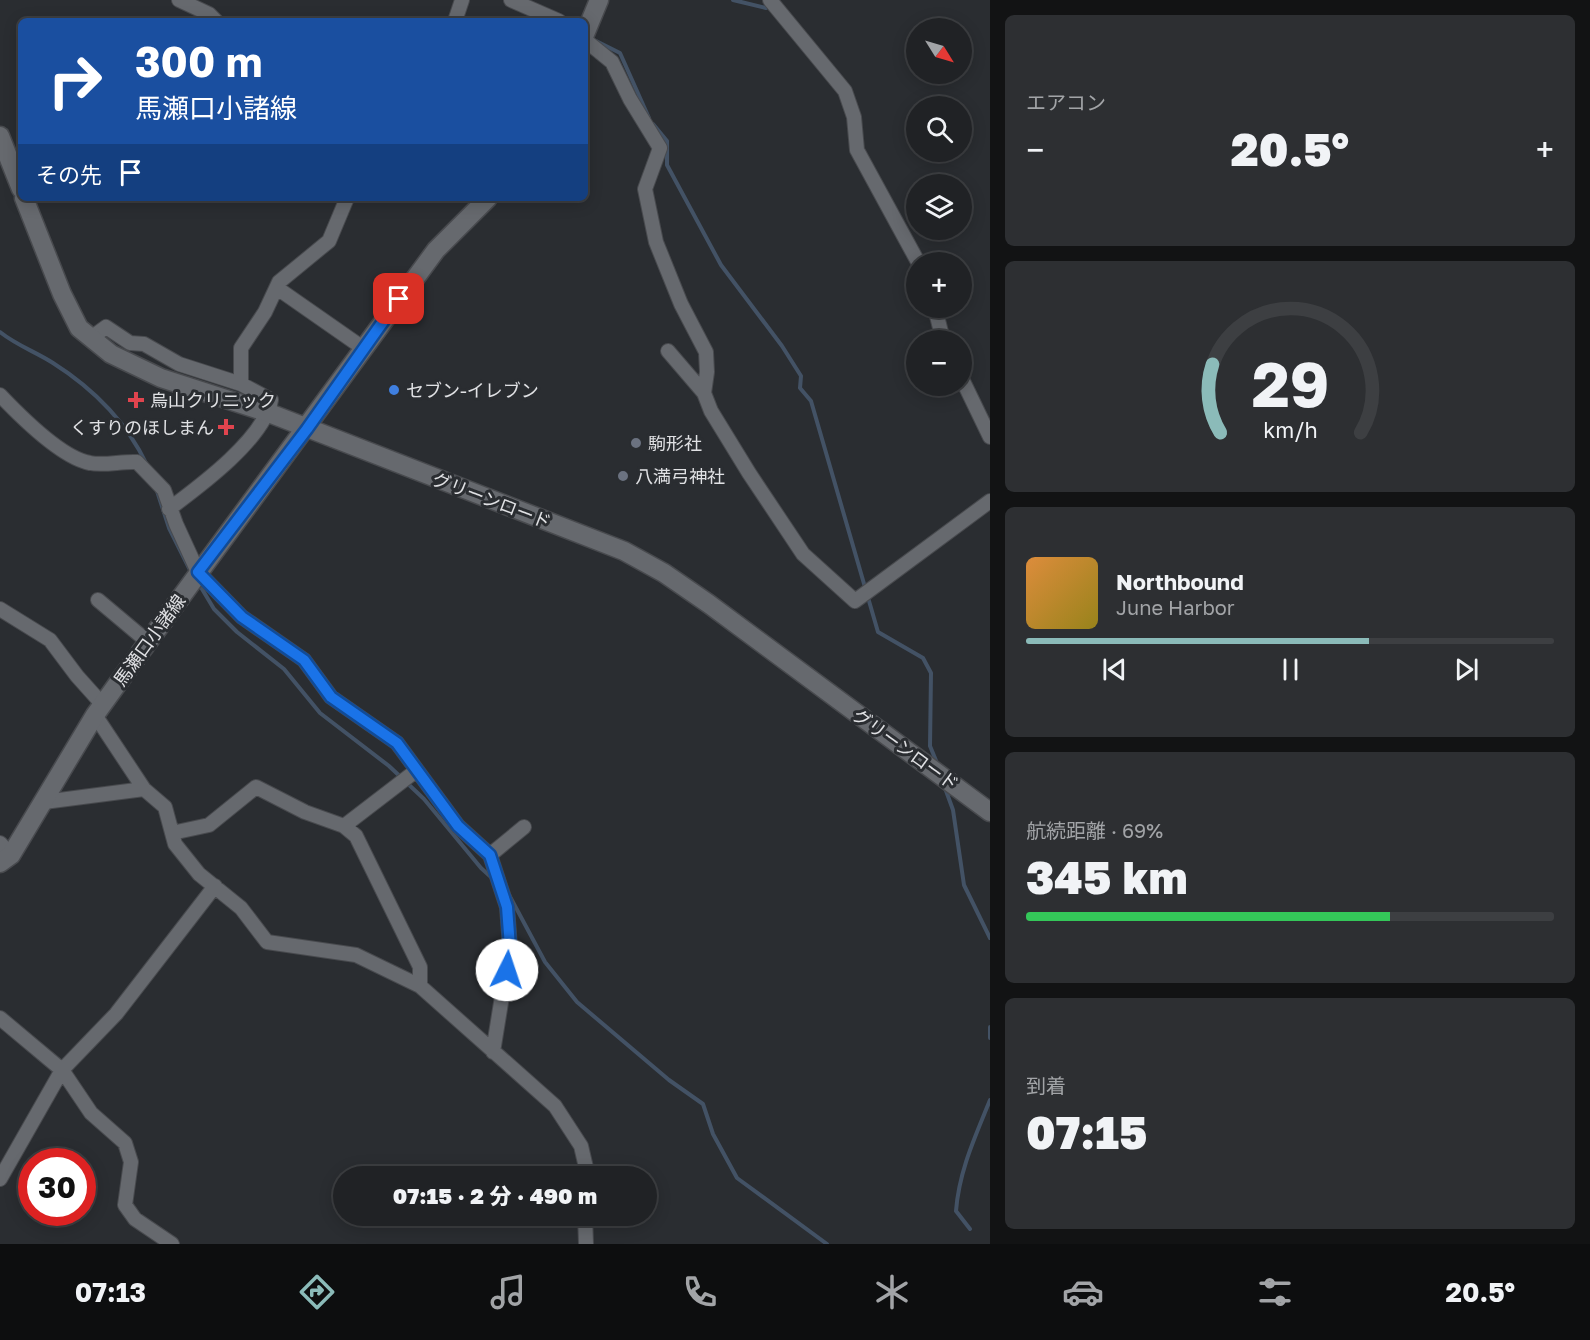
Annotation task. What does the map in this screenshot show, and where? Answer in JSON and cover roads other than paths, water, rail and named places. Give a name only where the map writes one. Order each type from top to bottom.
[{"type":"street","points":[[179,0],[213,18]]},
{"type":"street","points":[[456,18],[462,0]]},
{"type":"street","points":[[511,0],[552,18]]},
{"type":"street","points":[[588,27],[599,0]]},
{"type":"street","points":[[770,0],[845,90],[854,117],[857,150],[913,252]]},
{"type":"street","points":[[588,37],[612,62],[630,99],[660,148],[645,189],[656,242],[681,304],[706,352],[708,372],[704,393]]},
{"type":"street","points":[[0,136],[18,181]]},
{"type":"street","name":"グリーンロード","points":[[25,201],[62,294],[79,328],[111,354],[161,378],[269,413],[624,551],[654,567],[709,604],[990,812]]},
{"type":"street","points":[[241,384],[241,348],[265,312],[279,282],[329,241],[346,201]]},
{"type":"street","name":"馬瀬口小諸線","points":[[4,854],[44,802],[99,710],[198,572],[307,429],[363,348],[436,250],[485,201]]},
{"type":"street","points":[[277,288],[363,348]]},
{"type":"street","points":[[91,338],[106,327],[130,343],[144,344],[179,364],[241,384],[271,400],[269,413],[245,444],[214,473],[169,509]]},
{"type":"street","points":[[668,351],[704,393],[711,411],[749,473],[803,554],[855,602],[990,501]]},
{"type":"street","points":[[972,394],[986,415],[990,437]]},
{"type":"street","points":[[0,395],[44,438],[79,458],[90,463],[137,462],[164,490],[169,509],[198,572],[242,617],[304,660],[331,697],[397,743],[458,826],[490,855],[507,907],[510,947],[493,1052]]},
{"type":"street","points":[[98,600],[148,642]]},
{"type":"street","points":[[0,609],[50,640],[99,710],[144,789],[165,807],[175,844],[199,874],[241,908],[267,942],[356,955],[420,986],[555,1106],[581,1146],[586,1166]]},
{"type":"street","points":[[344,826],[417,770]]},
{"type":"street","points":[[172,833],[209,825],[256,787],[305,812],[344,826],[356,836],[420,967],[420,986]]},
{"type":"street","points":[[44,802],[144,789]]},
{"type":"street","points":[[490,855],[524,828]]},
{"type":"street","points":[[0,1179],[62,1070],[116,1014],[215,886]]},
{"type":"street","points":[[0,1018],[62,1070],[91,1113],[124,1143],[131,1162],[125,1205],[135,1219],[172,1244]]},
{"type":"street","points":[[585,1226],[586,1244]]},
{"type":"waterway","points":[[733,0],[766,8]]},
{"type":"waterway","points":[[596,41],[620,53],[649,118]]},
{"type":"waterway","points":[[653,124],[667,141],[667,165],[721,265],[782,346],[801,376],[800,388],[811,401],[878,632],[923,658],[931,673],[930,746],[937,763]]},
{"type":"waterway","points":[[0,332],[53,363],[95,395],[119,420],[147,465]]},
{"type":"waterway","points":[[156,488],[169,528],[190,570]]},
{"type":"waterway","points":[[199,584],[214,609],[237,632],[284,669],[320,713],[389,766],[424,799],[481,868],[492,878]]},
{"type":"waterway","points":[[945,788],[953,810],[964,885],[990,938]]},
{"type":"waterway","points":[[507,891],[545,962],[577,1002],[669,1080],[703,1104],[713,1134],[737,1178],[827,1244]]},
{"type":"waterway","points":[[990,1027],[990,1038]]},
{"type":"waterway","points":[[970,1229],[956,1211],[960,1182],[990,1100]]},
{"type":"place","name":"セブン-イレブン","points":[[394,390]]},
{"type":"place","name":"烏山クリニック","points":[[136,400]]},
{"type":"place","name":"くすりのほしまん","points":[[226,427]]},
{"type":"place","name":"駒形社","points":[[636,443]]},
{"type":"place","name":"八満弓神社","points":[[623,476]]}]
